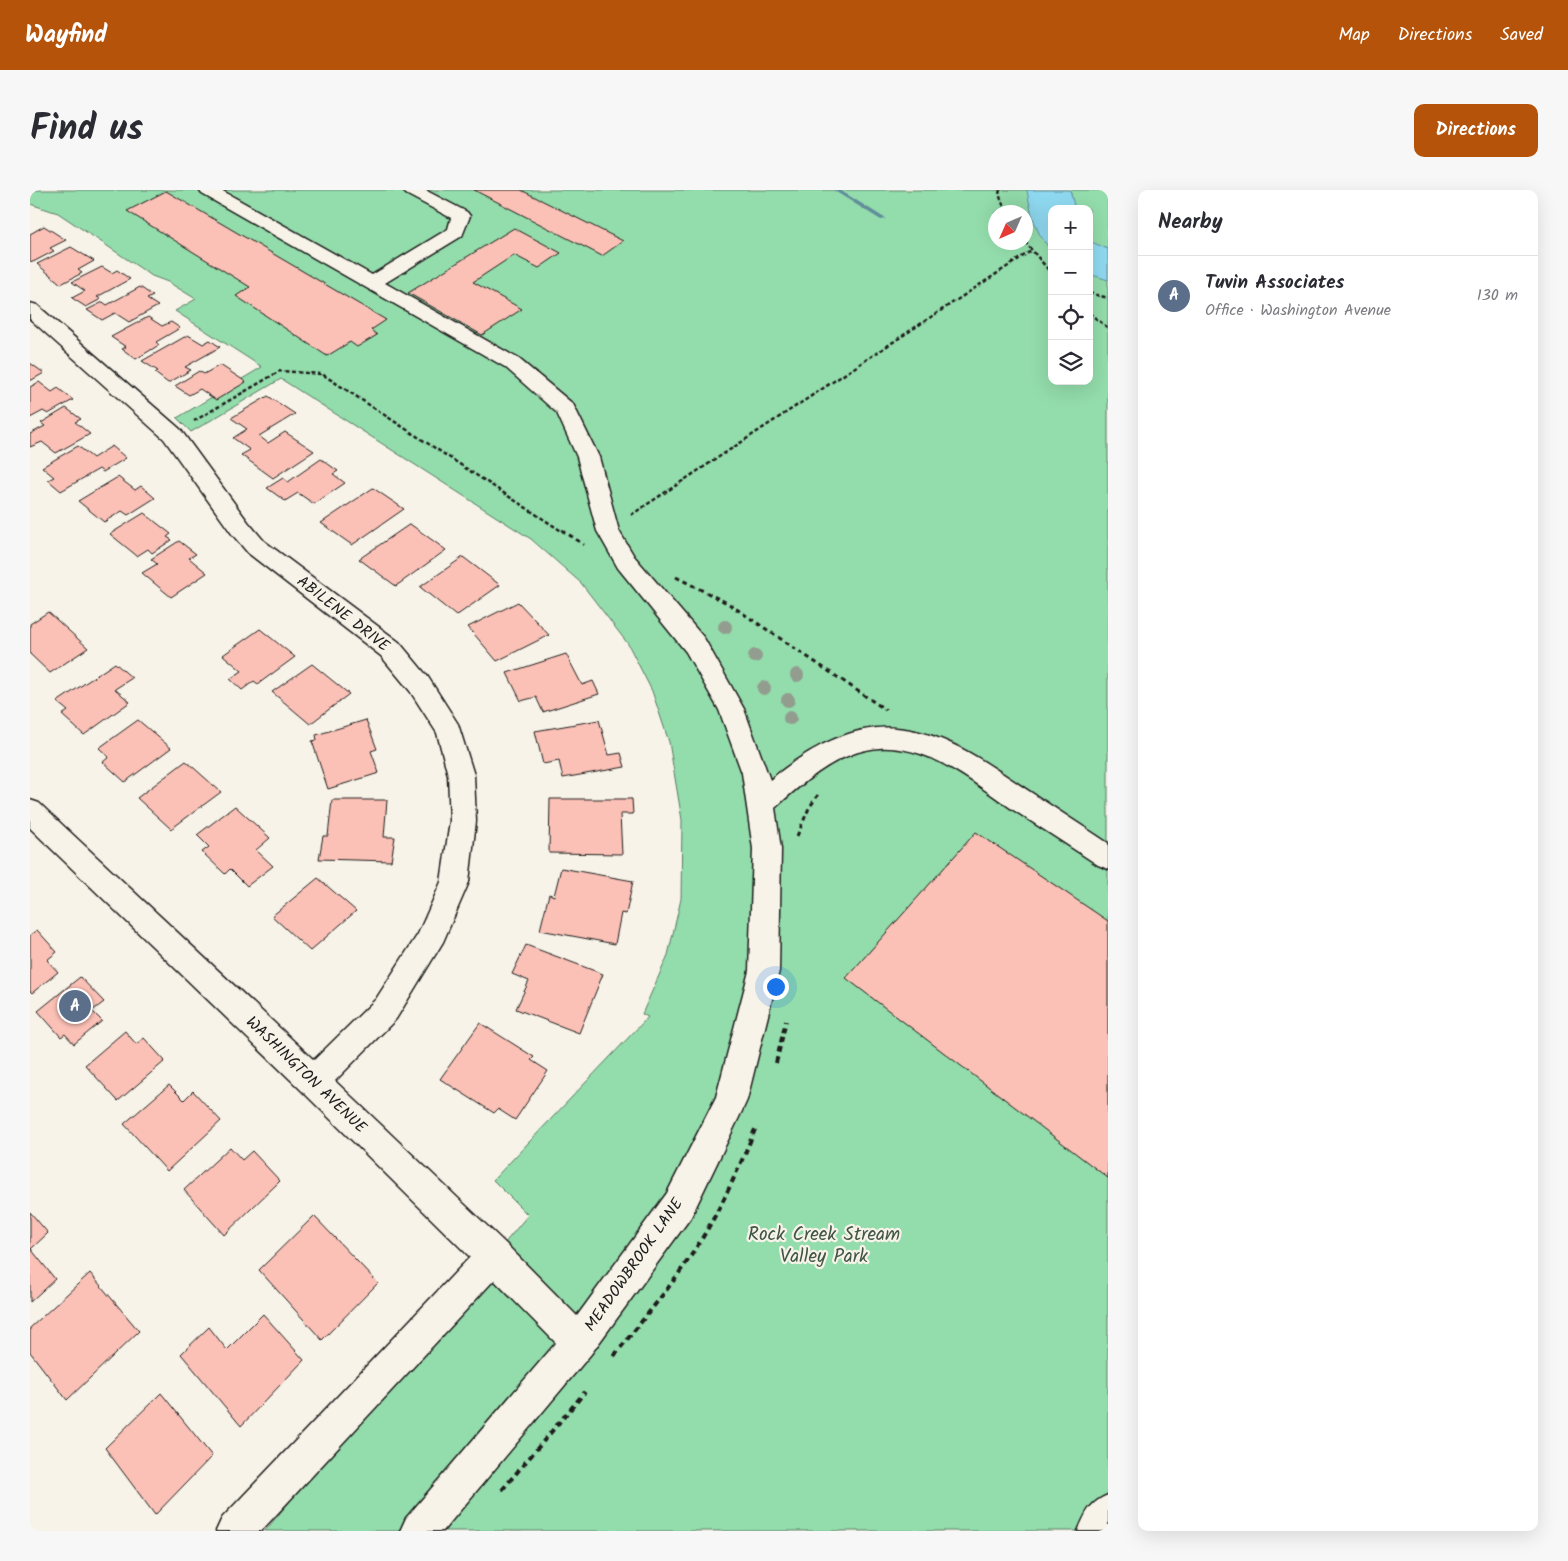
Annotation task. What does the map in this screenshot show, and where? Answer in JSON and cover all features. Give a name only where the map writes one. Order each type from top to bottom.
[{"type":"street","name":"MEADOWBROOK LANE","points":[[208,190],[512,363],[566,409],[588,457],[608,531],[626,562],[695,645],[732,710],[755,774],[761,804],[767,849],[764,972],[731,1100],[680,1204],[579,1342],[419,1531]]},
{"type":"street","points":[[372,283],[456,232],[461,216],[412,190]]},
{"type":"street","name":"ABILENE DRIVE","points":[[30,309],[172,434],[240,528],[256,547],[390,649],[419,684],[449,731],[461,775],[463,821],[455,882],[429,942],[386,1009],[314,1081]]},
{"type":"street","points":[[761,804],[780,786],[812,764],[848,746],[879,738],[900,738],[932,748],[963,762],[1108,857]]},
{"type":"street","name":"WASHINGTON AVENUE","points":[[30,811],[314,1081],[494,1256],[579,1342]]},
{"type":"street","points":[[235,1531],[494,1256]]},
{"type":"street","points":[[1097,1531],[1108,1514]]},
{"type":"path","points":[[1000,190],[999,194],[1003,205]]},
{"type":"path","points":[[608,531],[1031,251],[1048,270]]},
{"type":"path","points":[[1093,294],[1108,298]]},
{"type":"path","points":[[1093,316],[1108,328]]},
{"type":"path","points":[[172,434],[280,372],[322,374],[586,546]]},
{"type":"path","points":[[671,575],[729,604],[888,711]]},
{"type":"green space","name":"Rock Creek Stream Valley Park","points":[[30,190],[1108,190],[1108,1531],[265,1531],[528,1215],[493,1180],[648,1017],[642,1014],[668,955],[681,899],[682,820],[669,742],[652,691],[628,644],[581,583],[531,539],[281,379],[191,432],[177,418],[262,367],[175,311],[196,299],[168,282],[152,276],[58,213],[30,204]]},
{"type":"water","points":[[1027,190],[1070,190],[1074,205],[1048,205],[1048,246],[1041,237],[1035,223],[1033,205],[1030,205]]},
{"type":"water","points":[[1093,243],[1108,249],[1108,280],[1093,275]]},
{"type":"building","points":[[474,190],[521,190],[623,241],[602,256]]},
{"type":"building","points":[[166,191],[386,320],[371,330],[377,335],[357,347],[350,342],[327,356],[236,296],[250,287],[127,211]]},
{"type":"building","points":[[44,226],[66,240],[50,248],[54,251],[33,262],[30,261],[30,234]]},
{"type":"building","points":[[514,228],[561,253],[539,268],[514,255],[473,282],[522,309],[482,335],[408,293]]},
{"type":"building","points":[[71,247],[94,261],[78,270],[82,273],[61,284],[37,264]]},
{"type":"building","points":[[102,267],[112,273],[117,270],[130,279],[97,297],[101,299],[86,307],[72,298],[85,291],[72,282]]},
{"type":"building","points":[[140,287],[153,296],[147,299],[158,306],[129,322],[115,313],[102,320],[87,310],[103,302],[107,305]]},
{"type":"building","points":[[148,317],[162,326],[171,322],[180,328],[156,342],[159,345],[136,359],[122,349],[126,347],[111,337]]},
{"type":"building","points":[[188,335],[203,344],[210,340],[220,347],[185,367],[191,370],[168,383],[155,373],[158,371],[142,361]]},
{"type":"building","points":[[30,363],[44,373],[30,381]]},
{"type":"building","points":[[220,365],[246,382],[216,400],[200,389],[189,395],[175,386],[199,371],[204,374]]},
{"type":"building","points":[[39,382],[52,392],[58,388],[73,400],[48,414],[43,411],[30,418],[30,387]]},
{"type":"building","points":[[268,396],[295,414],[259,436],[268,443],[285,432],[314,451],[273,478],[241,455],[250,450],[233,438],[247,429],[231,418]]},
{"type":"building","points":[[66,408],[81,419],[75,422],[90,434],[56,453],[42,442],[30,447],[30,434],[45,426],[41,423]]},
{"type":"building","points":[[78,446],[93,458],[112,446],[126,458],[103,472],[99,469],[61,491],[48,480],[54,477],[42,467]]},
{"type":"building","points":[[321,459],[338,471],[333,474],[345,483],[314,504],[298,493],[285,501],[267,488],[283,478],[288,482]]},
{"type":"building","points":[[118,477],[135,490],[141,486],[155,498],[128,515],[122,511],[104,522],[78,501]]},
{"type":"building","points":[[373,488],[404,509],[352,545],[321,523]]},
{"type":"building","points":[[144,513],[171,534],[167,537],[172,540],[152,553],[148,549],[137,556],[110,534]]},
{"type":"building","points":[[410,524],[446,550],[396,586],[359,559]]},
{"type":"building","points":[[179,541],[196,554],[189,558],[207,573],[171,597],[142,573],[157,564],[151,559]]},
{"type":"building","points":[[463,557],[500,585],[456,616],[420,587]]},
{"type":"building","points":[[518,602],[549,635],[497,661],[468,627]]},
{"type":"building","points":[[48,612],[88,648],[50,673],[30,654],[30,624]]},
{"type":"building","points":[[260,629],[295,657],[258,684],[254,681],[242,690],[230,679],[242,671],[223,655]]},
{"type":"building","points":[[566,654],[582,685],[593,681],[599,694],[543,712],[536,697],[521,701],[507,673]]},
{"type":"building","points":[[115,663],[132,678],[115,689],[130,702],[84,735],[62,715],[68,711],[57,702]]},
{"type":"building","points":[[312,664],[349,694],[310,724],[272,692]]},
{"type":"building","points":[[138,720],[171,748],[125,782],[103,762],[109,757],[99,748]]},
{"type":"building","points":[[366,720],[377,749],[371,751],[379,773],[328,789],[312,741],[317,740],[316,735]]},
{"type":"building","points":[[599,720],[609,755],[621,753],[625,767],[563,778],[559,761],[543,764],[535,731]]},
{"type":"building","points":[[186,761],[221,792],[171,829],[137,798]]},
{"type":"building","points":[[550,799],[632,799],[633,814],[620,814],[622,854],[549,853]]},
{"type":"building","points":[[332,800],[387,800],[384,837],[395,837],[391,861],[319,859],[323,836],[328,836]]},
{"type":"building","points":[[235,806],[270,838],[256,850],[273,866],[247,886],[230,869],[225,874],[202,852],[209,847],[197,835]]},
{"type":"building","points":[[976,832],[1108,921],[1108,1178],[846,978]]},
{"type":"building","points":[[561,868],[633,881],[626,914],[621,913],[615,944],[540,930],[549,894],[554,896]]},
{"type":"building","points":[[318,878],[356,911],[310,951],[272,916]]},
{"type":"building","points":[[37,930],[57,952],[47,960],[58,972],[32,993],[30,991],[30,935]]},
{"type":"building","points":[[526,945],[603,974],[579,1033],[516,1009],[529,981],[512,974]]},
{"type":"building","points":[[80,977],[104,1002],[92,1011],[102,1021],[74,1044],[65,1034],[61,1037],[38,1011]]},
{"type":"building","points":[[480,1023],[534,1057],[531,1060],[548,1071],[515,1120],[498,1109],[494,1113],[440,1079]]},
{"type":"building","points":[[125,1031],[136,1044],[144,1038],[165,1061],[118,1101],[85,1065]]},
{"type":"building","points":[[169,1085],[184,1100],[193,1091],[221,1121],[167,1171],[124,1124]]},
{"type":"building","points":[[230,1147],[242,1160],[252,1151],[280,1181],[224,1235],[184,1190]]},
{"type":"building","points":[[30,1212],[48,1233],[31,1249],[55,1279],[30,1302]]},
{"type":"building","points":[[314,1216],[378,1283],[322,1340],[259,1270]]},
{"type":"building","points":[[90,1273],[139,1331],[67,1400],[30,1352],[30,1328]]},
{"type":"building","points":[[263,1314],[304,1360],[241,1426],[181,1354],[209,1327],[227,1350]]},
{"type":"building","points":[[161,1393],[212,1456],[155,1515],[105,1448]]},
{"type":"waterway","points":[[836,190],[883,219]]},
{"type":"place","name":"Tuvin Associates","points":[[75,1006]]}]
